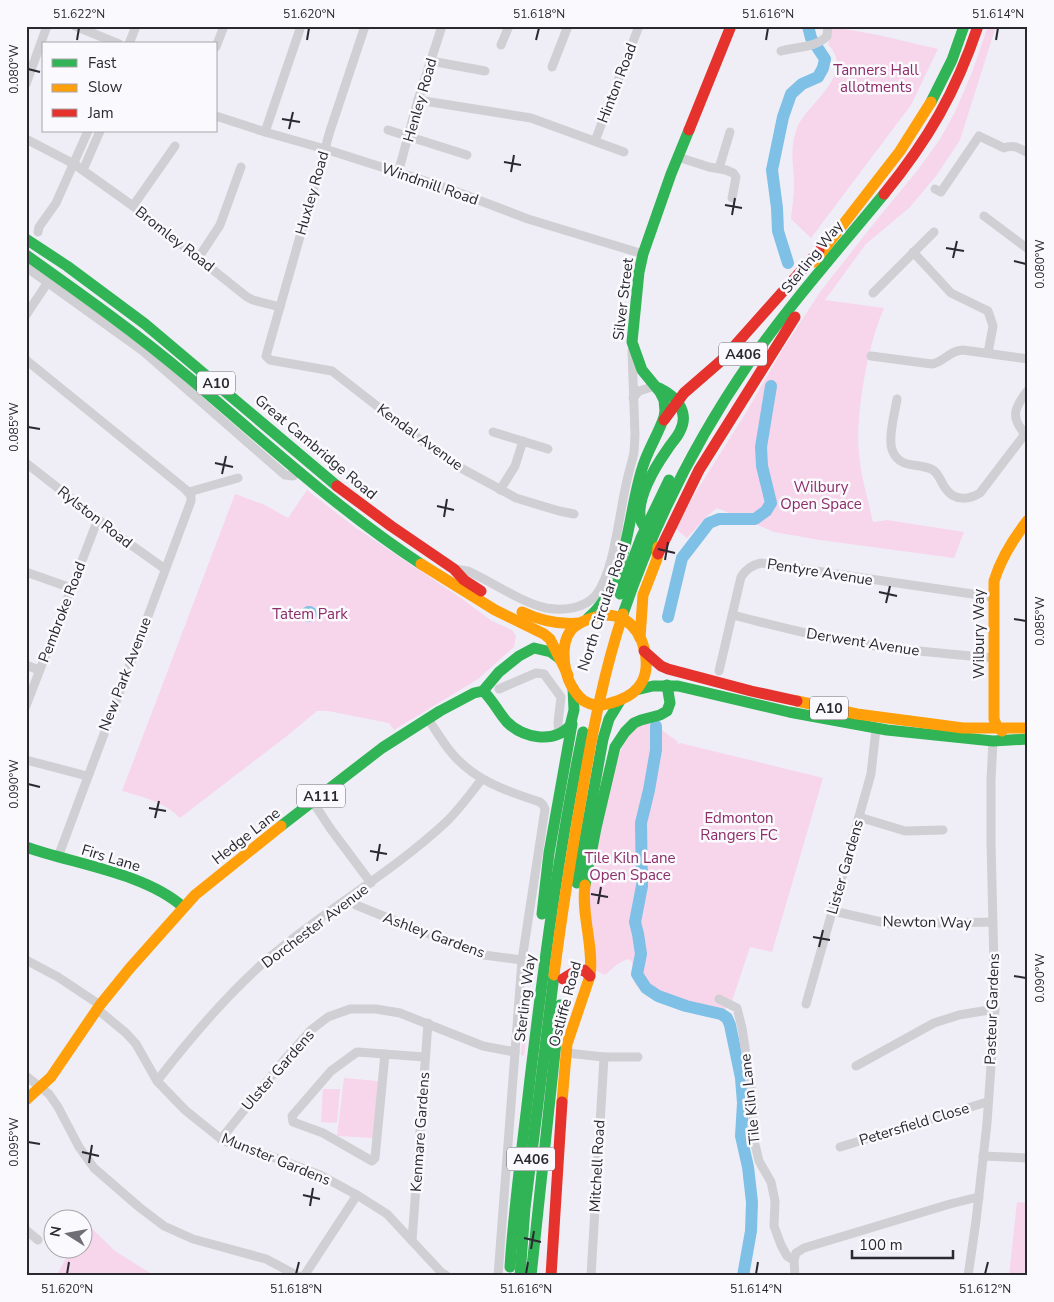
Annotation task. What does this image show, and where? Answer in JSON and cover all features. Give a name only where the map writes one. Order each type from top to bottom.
[{"type":"main road","name":"Silver Street","points":[[632,342],[639,272],[643,254],[678,156],[731,26]]},
{"type":"main road","name":"Sterling Way","points":[[663,504],[698,425],[736,364],[911,138],[926,113],[951,61],[964,26]]},
{"type":"main road","name":"Sterling Way","points":[[663,504],[746,366],[840,246],[901,173],[934,126],[963,70],[978,26]]},
{"type":"main road","name":"A406","points":[[664,420],[677,401],[735,345],[847,220]]},
{"type":"main road","name":"Great Cambridge Road","points":[[32,238],[136,316],[195,364],[308,462],[367,509],[454,569],[464,580],[489,596],[536,619],[570,624],[582,621]]},
{"type":"main road","points":[[632,342],[639,364],[666,404],[664,420],[650,446],[640,475],[614,581],[599,609],[569,633],[564,646],[568,675],[573,688],[581,700],[598,706],[616,702],[636,690],[642,683],[646,658],[640,638],[640,616],[643,596],[660,545],[699,470],[840,246]]},
{"type":"main road","name":"Great Cambridge Road","points":[[26,256],[127,327],[344,509],[392,545],[458,588],[495,610],[538,630],[550,639],[559,658]]},
{"type":"main road","points":[[656,387],[664,390],[677,401],[683,412],[683,426],[652,475],[640,510],[641,522],[660,545]]},
{"type":"main road","name":"North Circular Road","points":[[590,728],[594,684],[609,627],[631,564],[663,504]]},
{"type":"main road","name":"Wilbury Way","points":[[997,727],[994,719],[994,581],[1002,558],[1028,520]]},
{"type":"main road","points":[[582,621],[609,615],[622,618],[632,626],[640,638]]},
{"type":"main road","name":"Hedge Lane","points":[[26,1100],[41,1087],[67,1055],[98,1007],[183,907],[239,860],[382,748],[474,693],[484,691],[505,666],[514,659],[534,648],[551,652],[559,658]]},
{"type":"main road","name":"A10","points":[[644,652],[661,666],[668,669],[751,691],[857,714],[963,728],[1028,728]]},
{"type":"main road","name":"A10","points":[[559,658],[568,675]]},
{"type":"main road","name":"A10","points":[[636,690],[667,686],[697,690],[789,712],[922,735],[993,742],[1028,739]]},
{"type":"main road","name":"Ostliffe Road","points":[[551,1276],[558,1141],[566,1053],[570,1033],[590,976],[592,958],[585,922],[584,899],[595,828],[613,756],[620,738],[630,726],[644,718],[664,714],[668,710],[670,702],[667,686]]},
{"type":"main road","points":[[484,691],[506,722],[523,733],[541,737],[555,736],[567,730],[572,724],[573,688]]},
{"type":"main road","name":"A406","points":[[531,1276],[563,979],[576,890],[599,754],[616,702]]},
{"type":"main road","name":"A406","points":[[541,983],[539,946],[545,878],[572,724]]},
{"type":"main road","points":[[997,727],[1009,734],[1028,735]]},
{"type":"main road","name":"Sterling Way","points":[[509,1276],[517,1185],[541,983],[576,766],[590,728]]},
{"type":"main road","name":"Sterling Way","points":[[520,1276],[527,1190],[555,960],[590,728]]},
{"type":"main road","name":"A10","points":[[963,728],[986,736],[993,742]]},
{"type":"main road","name":"Firs Lane","points":[[26,847],[142,883],[166,893],[176,899],[183,907]]},
{"type":"main road","points":[[563,979],[576,971],[584,970],[590,976]]},
{"type":"street","points":[[26,84],[47,26]]},
{"type":"street","points":[[75,26],[114,42]]},
{"type":"street","points":[[130,42],[136,26]]},
{"type":"street","points":[[218,42],[224,26]]},
{"type":"street","points":[[265,132],[301,26]]},
{"type":"street","name":"Huxley Road","points":[[270,360],[266,353],[325,149],[365,26]]},
{"type":"street","name":"Henley Road","points":[[398,173],[418,100],[442,26]]},
{"type":"street","points":[[501,45],[508,26]]},
{"type":"street","points":[[552,67],[568,26]]},
{"type":"street","name":"Hinton Road","points":[[595,141],[639,26]]},
{"type":"street","points":[[781,50],[816,43],[827,36],[828,26]]},
{"type":"street","points":[[431,61],[484,72]]},
{"type":"street","points":[[418,100],[531,118],[624,152]]},
{"type":"street","name":"Windmill Road","points":[[218,117],[447,188],[528,218],[643,254]]},
{"type":"street","points":[[388,130],[467,154]]},
{"type":"street","points":[[32,238],[42,230],[47,222],[88,132]]},
{"type":"street","points":[[83,170],[100,132]]},
{"type":"street","points":[[719,168],[730,132]]},
{"type":"street","points":[[935,188],[941,192],[979,136],[1004,148],[1014,146],[1028,153]]},
{"type":"street","name":"Bromley Road","points":[[26,139],[83,170],[199,257],[247,297],[280,307]]},
{"type":"street","points":[[133,206],[175,146]]},
{"type":"street","points":[[678,156],[709,168],[719,168],[733,173],[736,177],[732,198]]},
{"type":"street","points":[[199,257],[220,225],[241,167]]},
{"type":"street","points":[[984,216],[1028,249]]},
{"type":"street","points":[[873,293],[934,232]]},
{"type":"street","points":[[914,252],[951,293],[988,312],[992,326],[988,353]]},
{"type":"street","points":[[26,267],[143,351],[173,375],[285,475],[293,476],[299,472]]},
{"type":"street","points":[[26,315],[48,282]]},
{"type":"street","name":"Silver Street","points":[[454,569],[468,571],[540,606],[560,610],[582,605],[591,600],[599,590],[604,579],[617,530],[625,486],[634,452],[632,342]]},
{"type":"street","points":[[871,356],[937,364],[949,354],[958,350],[1028,359]]},
{"type":"street","points":[[26,360],[188,492],[238,478]]},
{"type":"street","name":"Kendal Avenue","points":[[270,360],[332,371],[431,448],[459,467],[516,498],[559,512],[574,514]]},
{"type":"street","points":[[633,398],[639,391],[656,387]]},
{"type":"street","points":[[896,399],[891,440],[895,456],[906,464],[933,470],[938,474],[949,492],[963,498],[974,497],[980,493],[1026,435],[1016,419],[1015,411],[1018,403],[1028,390]]},
{"type":"street","points":[[493,432],[548,449]]},
{"type":"street","points":[[500,490],[515,466],[523,441]]},
{"type":"street","name":"Rylston Road","points":[[26,463],[127,542],[165,568]]},
{"type":"street","name":"New Park Avenue","points":[[58,857],[191,502],[188,492]]},
{"type":"street","name":"Pembroke Road","points":[[26,706],[98,519]]},
{"type":"street","name":"Pentyre Avenue","points":[[733,615],[741,577],[750,567],[761,563],[993,597]]},
{"type":"street","points":[[26,572],[71,588]]},
{"type":"street","points":[[719,671],[733,615]]},
{"type":"street","name":"Derwent Avenue","points":[[733,615],[849,642],[994,658]]},
{"type":"street","points":[[26,665],[39,670]]},
{"type":"street","points":[[505,666],[514,682]]},
{"type":"street","points":[[499,688],[539,672],[544,674],[560,694],[559,734]]},
{"type":"street","points":[[428,719],[449,750],[482,779],[509,792],[544,805],[544,818],[522,960],[498,1276]]},
{"type":"street","name":"Lister Gardens","points":[[806,1004],[871,774],[876,728]]},
{"type":"street","name":"Pasteur Gardens","points":[[968,1276],[979,1198],[995,1010],[991,789],[993,742]]},
{"type":"street","points":[[26,760],[88,776]]},
{"type":"street","name":"Dorchester Avenue","points":[[157,1081],[188,1041],[269,958],[371,883],[447,821],[482,779]]},
{"type":"street","points":[[313,802],[371,883]]},
{"type":"street","points":[[859,817],[905,831],[944,830]]},
{"type":"street","name":"Ashley Gardens","points":[[349,899],[356,905],[484,955],[522,960]]},
{"type":"street","name":"Newton Way","points":[[833,911],[890,924],[993,922]]},
{"type":"street","name":"Munster Gardens","points":[[26,960],[63,981],[98,1007],[126,1032],[136,1044],[157,1081],[184,1110],[221,1139],[320,1175],[357,1195],[386,1214],[447,1276]]},
{"type":"street","name":"Tile Kiln Lane","points":[[719,999],[737,1008],[742,1028],[754,1107],[752,1132],[759,1162],[771,1182],[775,1201],[774,1226],[780,1245],[787,1256],[794,1260]]},
{"type":"street","name":"Ulster Gardens","points":[[221,1139],[311,1030],[328,1017],[350,1009],[376,1009],[400,1013],[482,1046],[515,1052]]},
{"type":"street","points":[[856,1066],[934,1023],[959,1015],[995,1010]]},
{"type":"street","name":"Kenmare Gardens","points":[[412,1241],[428,1023]]},
{"type":"street","points":[[385,1054],[375,1158],[372,1161],[323,1133],[293,1122],[292,1116],[331,1071],[357,1052],[385,1054],[426,1057]]},
{"type":"street","points":[[566,1053],[604,1057],[638,1057]]},
{"type":"street","name":"Mitchell Road","points":[[591,1276],[604,1057]]},
{"type":"street","points":[[26,1076],[41,1087],[58,1106],[76,1141],[94,1168],[164,1226],[193,1239],[266,1259],[298,1276]]},
{"type":"street","name":"Petersfield Close","points":[[840,1147],[987,1102]]},
{"type":"street","points":[[983,1156],[1028,1158]]},
{"type":"street","points":[[304,1276],[357,1195]]},
{"type":"street","points":[[795,1276],[794,1260],[796,1253],[804,1248],[950,1204],[979,1198]]},
{"type":"street","points":[[26,1230],[38,1240]]},
{"type":"green space","name":"Wilbury Open Space","points":[[988,26],[996,26],[960,140],[936,176],[910,207],[866,244],[825,300],[884,308],[873,341],[864,380],[858,438],[863,480],[873,522],[887,520],[964,532],[954,558],[774,532],[717,508],[687,538],[676,529],[694,495],[747,411],[781,352],[820,292],[917,171],[940,139],[955,112],[971,75]]},
{"type":"green space","name":"Tanners Hall allotments","points":[[833,27],[938,49],[911,105],[811,238],[791,219],[794,189],[793,143],[802,118],[834,78],[837,67],[835,55],[828,44]]},
{"type":"green space","name":"Tatem Park","points":[[307,490],[356,528],[492,621],[512,630],[516,636],[514,647],[478,679],[394,730],[389,723],[328,711],[317,711],[180,818],[161,804],[122,791],[235,494],[265,505],[288,518]]},
{"type":"green space","points":[[655,720],[663,731],[677,741],[678,745],[680,743],[823,778],[772,952],[750,947],[731,1004],[717,1016],[681,1009],[647,996],[634,983],[632,961],[627,959],[616,965],[605,975],[595,970],[588,895],[591,868],[615,764],[625,740],[637,726]]},
{"type":"green space","points":[[524,1012],[529,1012],[524,1056],[521,1055]]},
{"type":"green space","points":[[344,1078],[378,1081],[374,1138],[337,1136]]},
{"type":"green space","points":[[323,1089],[340,1089],[337,1123],[321,1122]]},
{"type":"green space","points":[[1017,1202],[1028,1203],[1028,1276],[1009,1276]]},
{"type":"green space","points":[[92,1229],[115,1251],[155,1276],[56,1276],[65,1260],[92,1260]]},
{"type":"water","points":[[306,606],[312,606],[317,611],[315,620],[306,622],[301,617],[301,611]]},
{"type":"waterway","points":[[788,263],[778,231],[772,170],[783,117],[791,94],[802,84],[818,77],[823,68],[825,59],[811,38],[808,26]]},
{"type":"waterway","points":[[668,617],[682,558],[709,523],[719,519],[755,519],[766,511],[771,503],[762,466],[761,447],[771,386]]},
{"type":"waterway","points":[[656,726],[656,750],[641,823],[642,886],[635,922],[641,954],[637,974],[646,988],[658,996],[686,1006],[721,1014],[727,1018],[730,1025],[741,1078],[743,1103],[741,1136],[748,1167],[752,1202],[751,1231],[743,1276]]},
{"type":"traffic: fast","points":[[931,102],[952,60],[964,26]]},
{"type":"traffic: fast","points":[[588,618],[601,604],[619,569],[642,469],[664,417],[664,400],[660,392],[642,370],[632,342],[639,272],[643,254],[671,174],[689,130]]},
{"type":"traffic: fast","points":[[623,614],[662,516],[711,422],[749,363],[781,320],[884,194]]},
{"type":"traffic: fast","points":[[26,239],[67,266],[145,324],[337,486]]},
{"type":"traffic: fast","points":[[26,255],[148,344],[330,497],[360,521],[421,564]]},
{"type":"traffic: fast","points":[[650,534],[641,521],[640,513],[643,494],[657,465],[679,434],[683,424],[680,405],[671,395],[659,388]]},
{"type":"traffic: fast","points":[[620,594],[641,538],[669,480]]},
{"type":"traffic: fast","points":[[281,826],[382,748],[440,711],[474,693],[483,691],[499,672],[519,656],[534,648],[551,652],[559,658]]},
{"type":"traffic: fast","points":[[585,885],[615,747],[634,723],[667,711],[670,703],[667,685]]},
{"type":"traffic: fast","points":[[636,690],[653,686],[678,686],[789,712],[887,730],[993,741],[1028,739]]},
{"type":"traffic: fast","points":[[483,691],[507,722],[514,728],[529,735],[547,737],[563,732],[570,726],[574,710],[573,688]]},
{"type":"traffic: fast","points":[[577,883],[603,739],[609,719],[620,701]]},
{"type":"traffic: fast","points":[[542,914],[549,853],[572,724]]},
{"type":"traffic: fast","points":[[510,1267],[535,1036],[559,862],[583,732]]},
{"type":"traffic: fast","points":[[26,847],[129,878],[167,895],[183,907]]},
{"type":"traffic: fast","points":[[520,1276],[525,1208],[554,975]]},
{"type":"traffic: fast","points":[[531,1276],[560,1005]]},
{"type":"traffic: slow","points":[[814,262],[900,151],[931,102]]},
{"type":"traffic: slow","points":[[1002,731],[997,727],[994,719],[994,581],[1008,549],[1028,520]]},
{"type":"traffic: slow","points":[[640,638],[643,595],[657,559],[658,547]]},
{"type":"traffic: slow","points":[[421,564],[495,610],[544,634],[550,639],[568,675]]},
{"type":"traffic: slow","points":[[522,612],[550,622],[580,623]]},
{"type":"traffic: slow","points":[[554,975],[567,881],[591,744],[605,679],[623,614]]},
{"type":"traffic: slow","points":[[603,615],[620,618],[632,625],[642,641],[646,669],[640,685],[634,692],[616,701],[599,705],[590,704],[583,700],[572,688],[566,671],[564,653],[568,636],[575,626],[603,615]]},
{"type":"traffic: slow","points":[[797,701],[857,714],[963,728],[1028,728]]},
{"type":"traffic: slow","points":[[26,1100],[51,1077],[100,1005],[195,895],[281,826]]},
{"type":"traffic: slow","points":[[562,1102],[567,1044],[590,976],[591,964],[584,897],[585,885]]},
{"type":"traffic: jam","points":[[689,130],[731,26]]},
{"type":"traffic: jam","points":[[884,194],[914,154],[939,114],[960,72],[978,26]]},
{"type":"traffic: jam","points":[[664,420],[684,393],[722,360],[819,251]]},
{"type":"traffic: jam","points":[[658,554],[699,470],[795,317]]},
{"type":"traffic: jam","points":[[337,486],[454,569],[464,580],[481,591]]},
{"type":"traffic: jam","points":[[644,651],[661,666],[668,669],[797,701]]},
{"type":"traffic: jam","points":[[563,979],[576,971],[584,970],[590,976]]},
{"type":"traffic: jam","points":[[551,1276],[562,1102]]},
{"type":"park label","name":"Edmonton Rangers FC","points":[[739,826]]},
{"type":"park label","name":"Tile Kiln Lane Open Space","points":[[630,866]]}]
